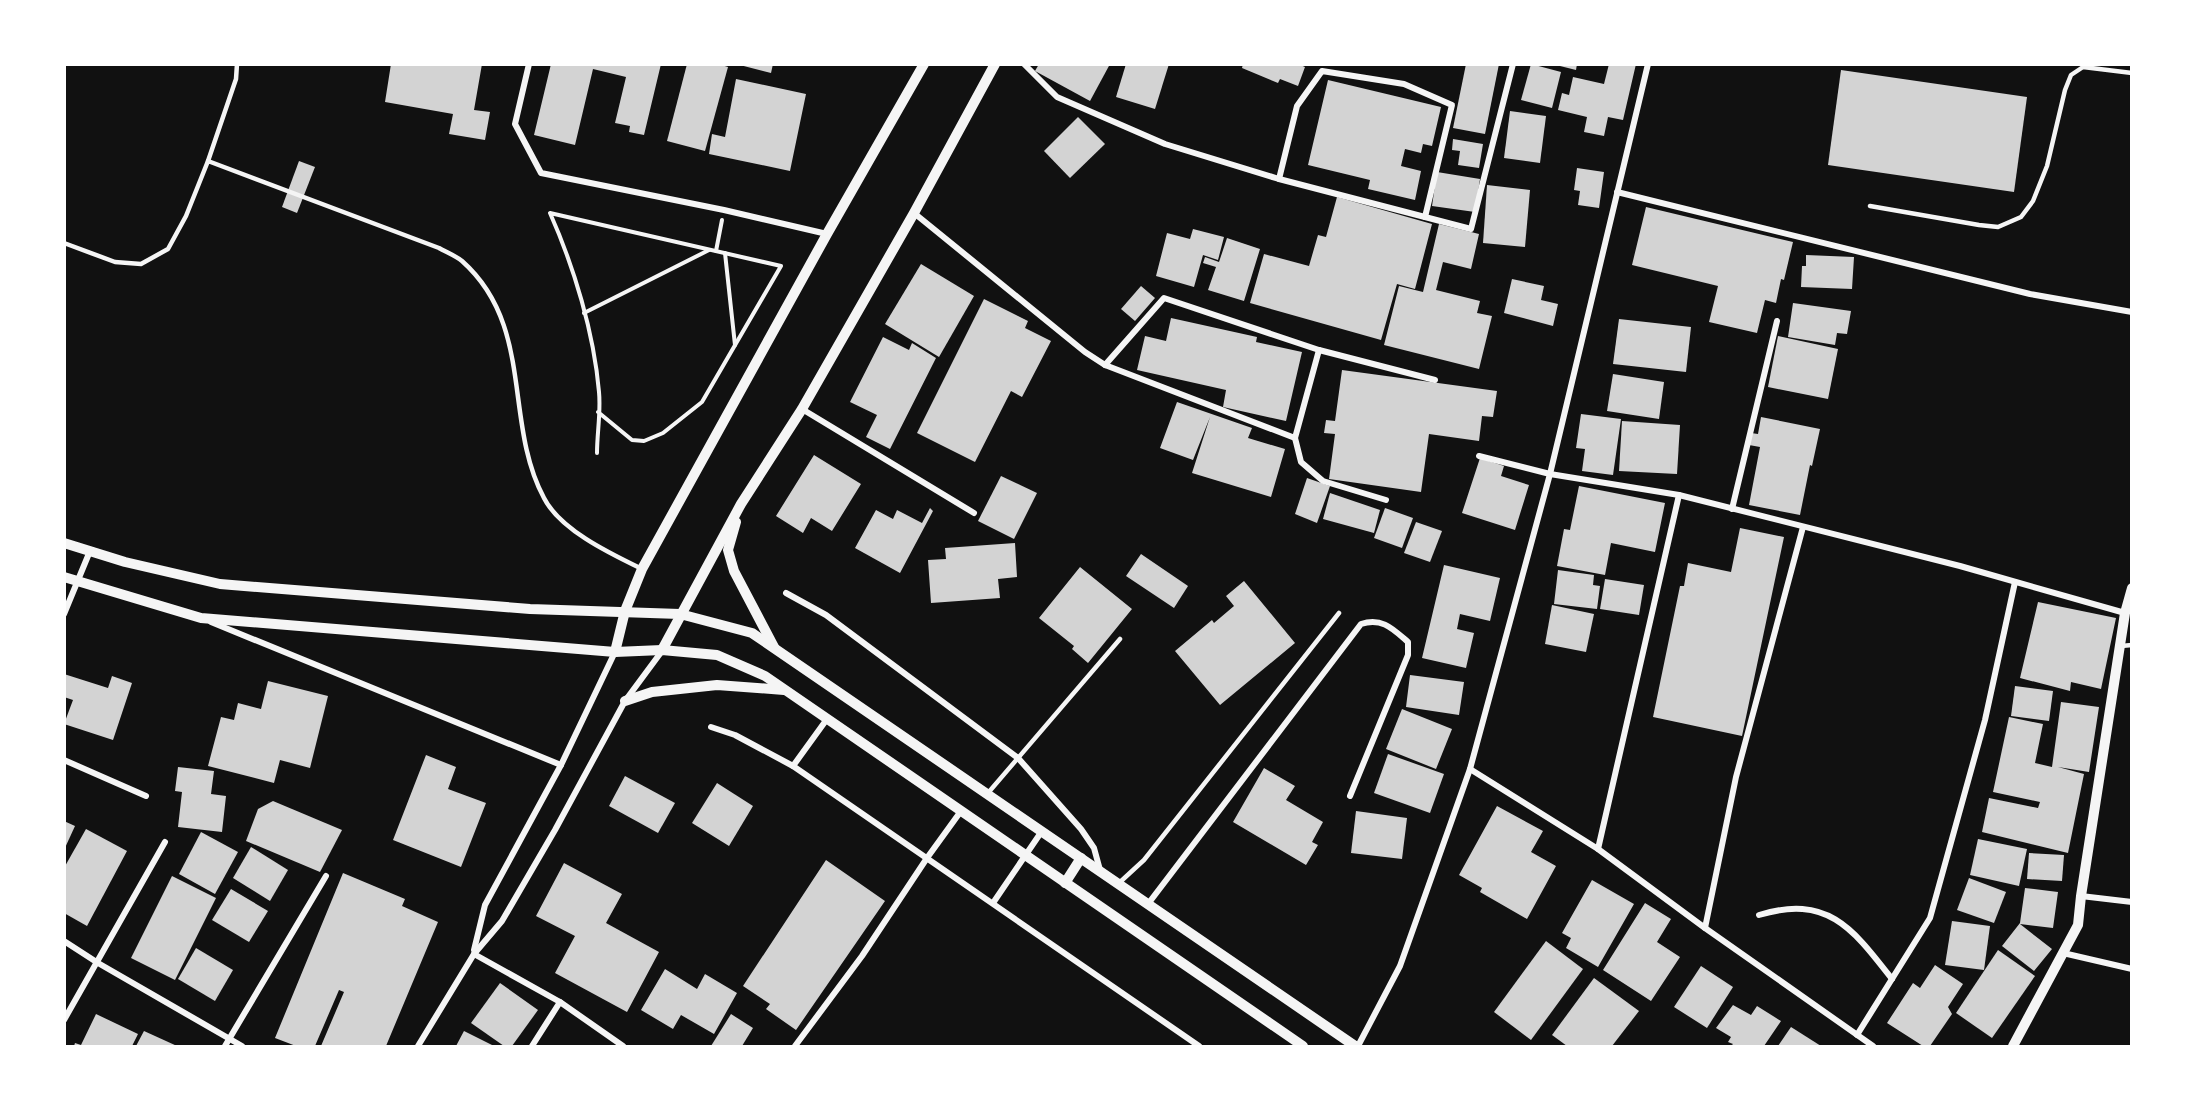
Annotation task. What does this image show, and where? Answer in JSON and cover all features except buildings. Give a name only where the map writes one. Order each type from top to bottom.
[{"type":"street","points":[[529,64],[516,124],[541,173],[724,210],[827,234]]},
{"type":"street","points":[[474,954],[485,905],[561,765],[615,652],[625,611],[642,569],[827,234],[924,64]]},
{"type":"street","points":[[418,1047],[474,954],[502,921],[555,830],[625,701],[662,650],[741,504],[802,409],[914,213],[995,64]]},
{"type":"street","points":[[1024,64],[1057,97],[1165,144],[1279,179],[1471,229],[1513,64]]},
{"type":"street","points":[[64,543],[125,562],[220,584],[530,609],[680,614],[752,633],[1356,1047],[1400,966],[1470,769],[1550,474],[1647,64]]},
{"type":"street","points":[[1279,179],[1297,106],[1322,71],[1404,84],[1452,105],[1425,217]]},
{"type":"street","points":[[1617,192],[2030,294],[2132,312]]},
{"type":"street","points":[[914,213],[1084,352],[1105,365],[1295,438]]},
{"type":"street","points":[[1105,365],[1164,298],[1319,350],[1435,380]]},
{"type":"street","points":[[1732,509],[1778,321]]},
{"type":"street","points":[[1319,350],[1295,438],[1301,462],[1323,481],[1386,500]]},
{"type":"street","points":[[802,409],[974,513]]},
{"type":"street","points":[[1479,456],[1550,474],[1678,495],[1960,566],[2125,614]]},
{"type":"street","points":[[1598,849],[1678,495]]},
{"type":"street","points":[[741,504],[728,550],[734,571],[775,648]]},
{"type":"street","points":[[1705,928],[1736,777],[1803,527]]},
{"type":"street","points":[[64,614],[90,551]]},
{"type":"street","points":[[64,577],[201,618],[561,765]]},
{"type":"street","points":[[1857,1035],[1930,918],[1985,720],[2015,582]]},
{"type":"street","points":[[2013,1047],[2078,925],[2081,896],[2126,646],[2125,614],[2132,588]]},
{"type":"street","points":[[786,593],[826,615],[1018,758],[1095,848],[1100,870]]},
{"type":"street","points":[[201,618],[615,652],[662,650],[717,656],[765,676],[1303,1047]]},
{"type":"street","points":[[1148,904],[1361,624],[1371,621],[1385,623],[1408,642],[1408,655],[1350,796]]},
{"type":"street","points":[[625,701],[652,692],[717,686],[785,690]]},
{"type":"street","points":[[793,766],[827,719]]},
{"type":"street","points":[[711,727],[735,735],[793,766],[1199,1047]]},
{"type":"street","points":[[64,760],[146,796]]},
{"type":"street","points":[[1470,769],[1598,849],[1873,1047]]},
{"type":"street","points":[[795,1047],[862,956],[961,811]]},
{"type":"street","points":[[993,903],[1042,831]]},
{"type":"street","points":[[64,1020],[165,842]]},
{"type":"street","points":[[1065,883],[1081,858]]},
{"type":"street","points":[[225,1047],[326,876]]},
{"type":"street","points":[[2081,896],[2132,903]]},
{"type":"street","points":[[1759,915],[1780,909],[1806,909],[1834,917],[1862,940],[1892,979]]},
{"type":"street","points":[[64,941],[242,1047]]},
{"type":"street","points":[[2063,953],[2132,969]]},
{"type":"street","points":[[474,954],[561,1002],[624,1047]]},
{"type":"street","points":[[532,1047],[561,1002]]},
{"type":"lane","points":[[64,243],[115,262],[141,264],[168,249],[186,216],[208,161],[236,79],[237,64]]},
{"type":"lane","points":[[1870,206],[1998,227],[2021,218],[2033,201],[2047,166],[2065,90],[2071,75],[2084,67],[2132,73]]},
{"type":"lane","points":[[208,161],[439,248],[461,260],[496,305],[507,333],[526,446],[544,500],[562,521],[613,555],[642,569]]},
{"type":"lane","points":[[1119,883],[1143,860],[1339,613]]},
{"type":"lane","points":[[988,793],[1120,639]]},
{"type":"path","points":[[716,251],[724,210]]},
{"type":"path","points":[[597,453],[598,411],[599,393],[584,313],[578,285],[550,213],[781,266],[702,402],[663,433],[644,441],[632,440],[598,411]]},
{"type":"path","points":[[584,313],[710,250]]},
{"type":"path","points":[[725,254],[735,345]]}]
